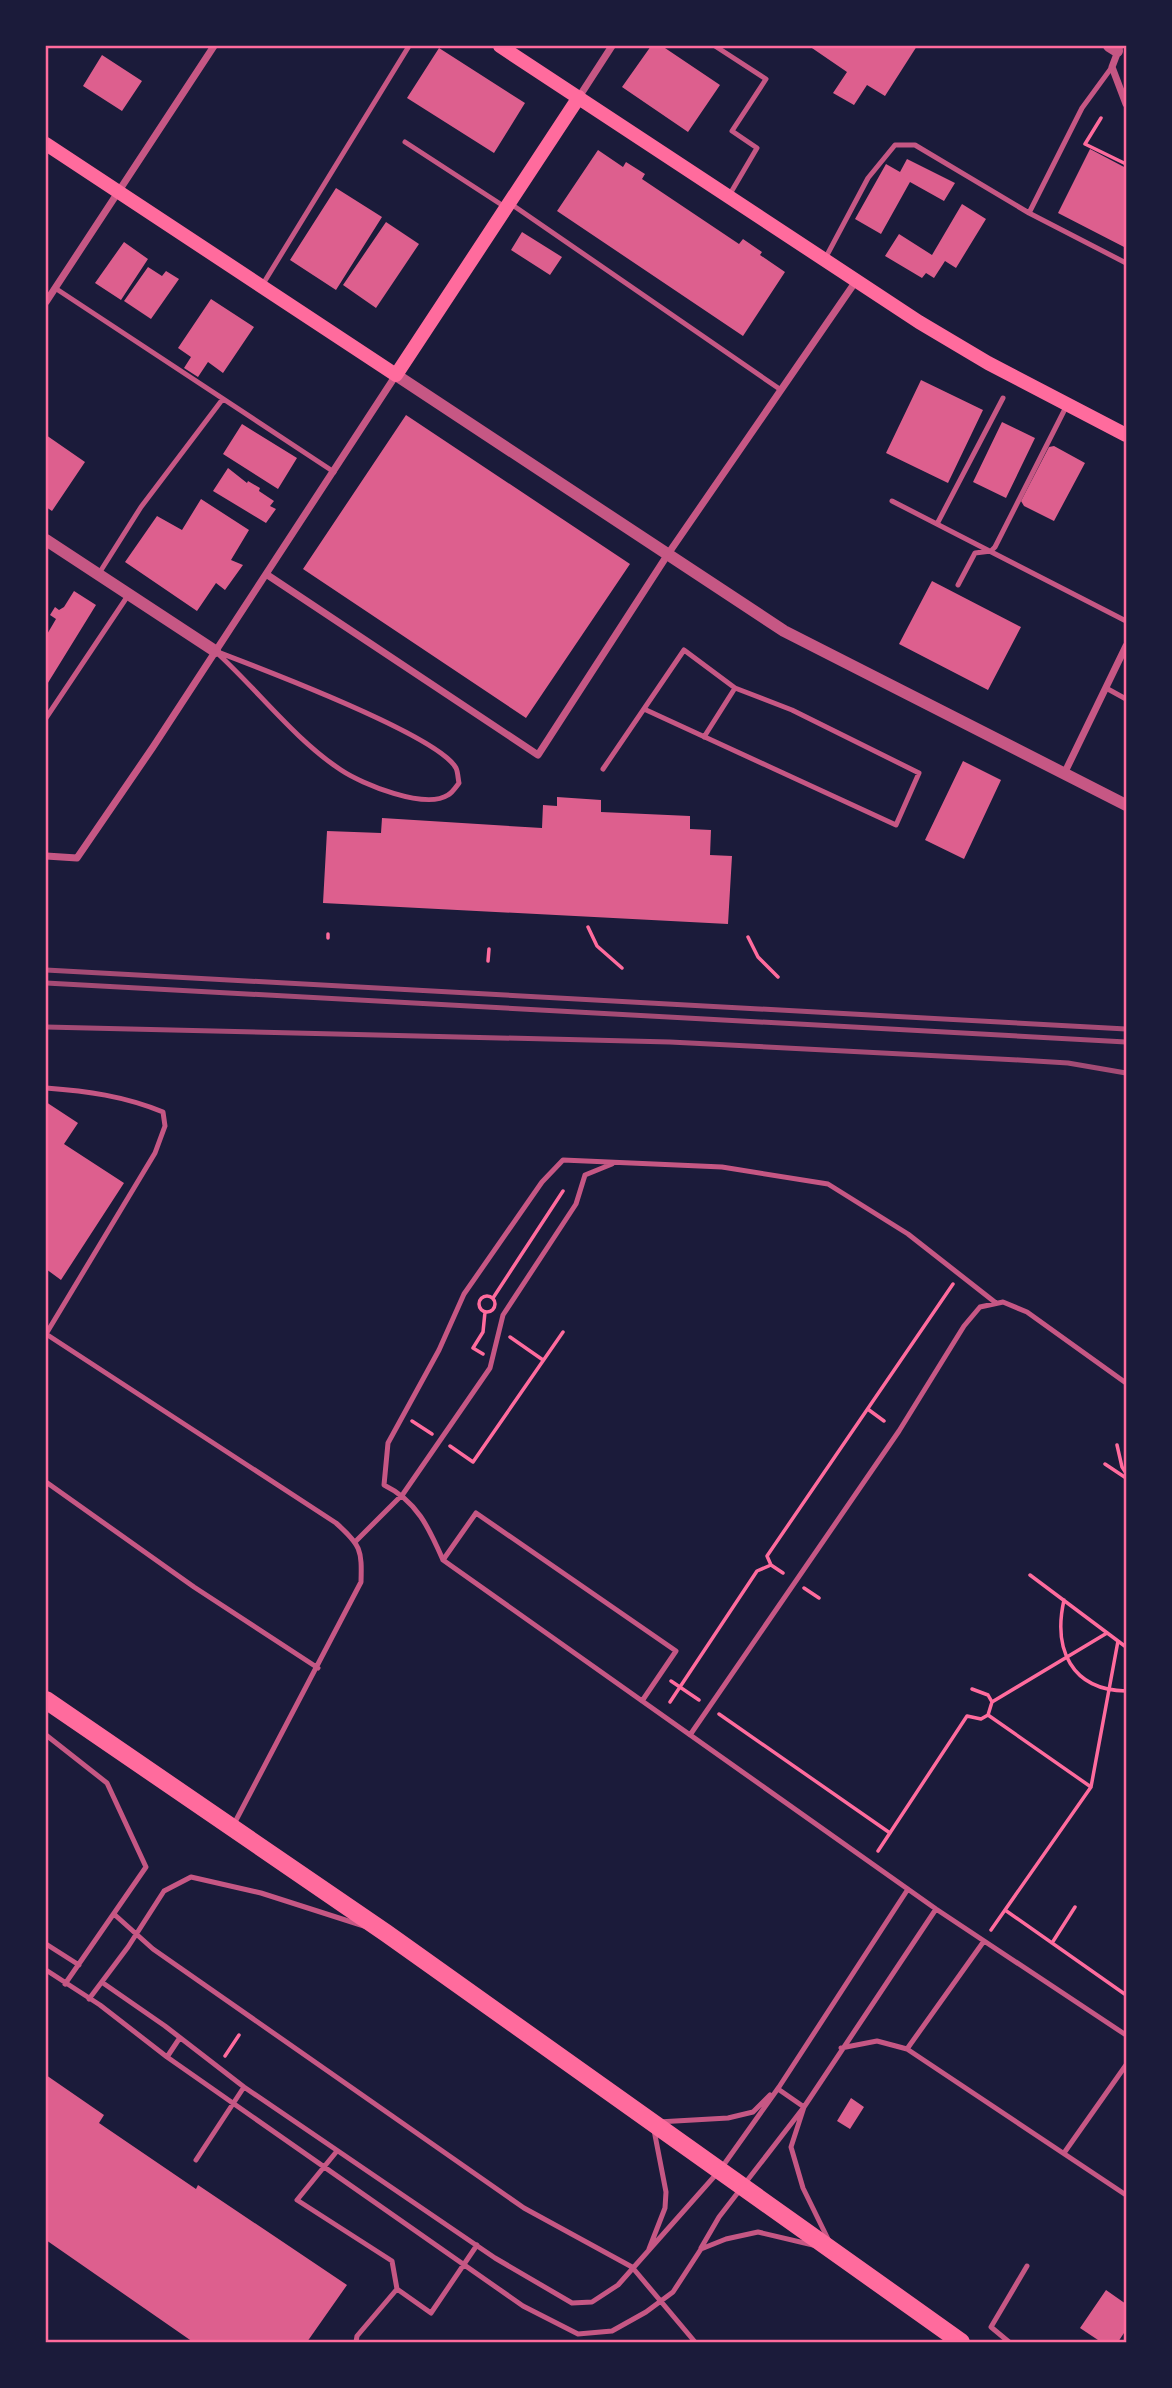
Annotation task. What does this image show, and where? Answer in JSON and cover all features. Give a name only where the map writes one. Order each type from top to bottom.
[{"type":"main road","points":[[500,46],[856,281],[988,363],[1126,435]]},
{"type":"main road","points":[[46,144],[396,375],[579,97]]},
{"type":"main road","points":[[46,1700],[386,1933],[956,2338],[971,2343]]},
{"type":"street","points":[[46,302],[215,46]]},
{"type":"street","points":[[579,97],[612,46]]},
{"type":"street","points":[[1115,47],[1112,67],[1126,104]]},
{"type":"street","points":[[265,574],[538,755],[668,554],[856,281]]},
{"type":"street","points":[[46,856],[77,858],[396,375],[794,637],[1126,805]]},
{"type":"street","points":[[46,540],[215,651]]},
{"type":"street","points":[[1064,774],[1126,646]]},
{"type":"lane","points":[[261,286],[410,46]]},
{"type":"lane","points":[[715,46],[766,79],[732,131],[757,148],[728,197]]},
{"type":"lane","points":[[1029,213],[1082,108],[1112,67]]},
{"type":"lane","points":[[405,142],[507,205],[781,390]]},
{"type":"lane","points":[[824,260],[868,178],[895,145],[915,145],[1029,213],[1126,263]]},
{"type":"lane","points":[[55,288],[334,472]]},
{"type":"lane","points":[[937,524],[1003,398]]},
{"type":"lane","points":[[98,575],[141,507],[222,400]]},
{"type":"lane","points":[[991,551],[1067,405]]},
{"type":"lane","points":[[892,501],[1126,621]]},
{"type":"lane","points":[[958,585],[975,553],[991,551]]},
{"type":"lane","points":[[46,718],[129,594]]},
{"type":"lane","points":[[603,769],[684,650],[735,688],[792,710],[919,773],[895,825],[644,709]]},
{"type":"lane","points":[[215,651],[337,699],[441,753],[456,767],[459,783],[448,796],[423,800],[384,791],[341,770],[298,733],[252,684],[215,651]]},
{"type":"lane","points":[[704,737],[735,688]]},
{"type":"lane","points":[[1106,688],[1126,699]]},
{"type":"lane","points":[[46,1088],[95,1092],[136,1101],[163,1112],[165,1126],[155,1153],[46,1334],[336,1523],[356,1541],[362,1555],[361,1582],[232,1828]]},
{"type":"lane","points":[[996,1303],[908,1234],[828,1184],[722,1167],[563,1160],[542,1182],[464,1294],[439,1350],[388,1443],[384,1485],[404,1494],[427,1522],[443,1560],[936,1909],[1126,2035]]},
{"type":"lane","points":[[356,1541],[404,1494],[463,1408],[491,1361],[503,1315],[576,1204],[585,1175],[614,1163]]},
{"type":"lane","points":[[690,1735],[899,1431],[964,1326],[980,1307],[1003,1302],[1027,1312],[1126,1383]]},
{"type":"lane","points":[[46,1482],[194,1587],[318,1668]]},
{"type":"lane","points":[[443,1560],[476,1513],[676,1651],[642,1701]]},
{"type":"lane","points":[[46,1735],[107,1783],[146,1867],[65,1984]]},
{"type":"lane","points":[[89,1999],[103,1983],[164,1891],[191,1877],[261,1893],[386,1933]]},
{"type":"lane","points":[[103,1983],[244,2087],[477,2245],[572,2303],[592,2302],[618,2285],[720,2170],[779,2087],[908,1889]]},
{"type":"lane","points":[[578,2334],[612,2331],[673,2292],[719,2217],[804,2107],[936,1909]]},
{"type":"lane","points":[[115,1915],[153,1949],[524,2208],[632,2267],[695,2343]]},
{"type":"lane","points":[[907,2049],[984,1941]]},
{"type":"lane","points":[[46,1944],[79,1965]]},
{"type":"lane","points":[[46,1970],[523,2306],[578,2334],[584,2343]]},
{"type":"lane","points":[[167,2057],[179,2039]]},
{"type":"lane","points":[[841,2048],[877,2041],[907,2049],[1126,2195]]},
{"type":"lane","points":[[1064,2154],[1126,2064]]},
{"type":"lane","points":[[196,2160],[244,2087]]},
{"type":"lane","points":[[779,2087],[804,2107]]},
{"type":"lane","points":[[647,2255],[665,2208],[666,2192],[652,2122],[728,2118],[753,2112],[779,2087]]},
{"type":"lane","points":[[804,2107],[791,2147],[794,2165],[834,2250]]},
{"type":"lane","points":[[337,2151],[297,2200],[392,2261],[397,2290],[431,2313],[477,2245]]},
{"type":"lane","points":[[701,2249],[726,2239],[758,2232],[834,2250]]},
{"type":"lane","points":[[1009,2343],[991,2327],[1027,2266]]},
{"type":"lane","points":[[356,2343],[357,2336],[397,2290]]},
{"type":"path","points":[[1101,118],[1085,144],[1126,165]]},
{"type":"path","points":[[588,928],[597,946],[622,968]]},
{"type":"path","points":[[748,937],[758,957],[778,977]]},
{"type":"path","points":[[488,961],[489,949]]},
{"type":"path","points":[[485,1312],[494,1308],[493,1298],[563,1191]]},
{"type":"path","points":[[783,1573],[771,1565],[767,1556],[869,1410],[959,1274]]},
{"type":"path","points":[[485,1312],[480,1309],[479,1301],[485,1296],[493,1298]]},
{"type":"path","points":[[485,1312],[483,1332],[473,1348],[491,1361]]},
{"type":"path","points":[[450,1446],[473,1461],[563,1332]]},
{"type":"path","points":[[509,1336],[543,1360]]},
{"type":"path","points":[[869,1410],[884,1420]]},
{"type":"path","points":[[410,1420],[434,1435]]},
{"type":"path","points":[[1117,1445],[1126,1473]]},
{"type":"path","points":[[1105,1464],[1126,1478]]},
{"type":"path","points":[[670,1702],[757,1571],[771,1565]]},
{"type":"path","points":[[1030,1575],[1126,1647]]},
{"type":"path","points":[[802,1586],[819,1598]]},
{"type":"path","points":[[1064,1600],[1060,1630],[1066,1657],[1072,1667],[1089,1681],[1110,1690],[1126,1690]]},
{"type":"path","points":[[878,1851],[967,1716],[981,1719],[988,1715],[992,1702],[1107,1633]]},
{"type":"path","points":[[984,1941],[1091,1787],[1118,1641]]},
{"type":"path","points":[[671,1681],[699,1700]]},
{"type":"path","points":[[972,1689],[988,1695],[992,1702]]},
{"type":"path","points":[[718,1713],[890,1833]]},
{"type":"path","points":[[988,1715],[1091,1787]]},
{"type":"path","points":[[1052,1942],[1075,1907]]},
{"type":"path","points":[[1005,1910],[1126,1995]]},
{"type":"path","points":[[224,2058],[239,2035]]},
{"type":"building","points":[[651,46],[662,46],[720,85],[688,132],[622,87]]},
{"type":"building","points":[[809,46],[917,46],[885,96],[867,85],[854,105],[833,93],[847,72]]},
{"type":"building","points":[[439,48],[525,103],[494,153],[407,98]]},
{"type":"building","points":[[102,55],[142,81],[122,111],[83,86]]},
{"type":"building","points":[[1090,149],[1126,168],[1126,248],[1058,213]]},
{"type":"building","points":[[598,150],[623,167],[626,162],[645,174],[642,179],[739,244],[743,239],[785,272],[743,336],[557,211]]},
{"type":"building","points":[[907,159],[955,183],[944,201],[910,182],[881,234],[855,219],[886,164],[900,172]]},
{"type":"building","points":[[336,188],[382,217],[336,290],[290,260]]},
{"type":"building","points":[[962,204],[986,219],[956,268],[945,261],[934,278],[926,273],[922,278],[885,256],[899,234],[932,255]]},
{"type":"building","points":[[386,222],[419,244],[376,308],[343,285]]},
{"type":"building","points":[[522,232],[562,257],[550,275],[511,250]]},
{"type":"building","points":[[124,242],[148,259],[121,300],[95,283]]},
{"type":"building","points":[[148,267],[162,276],[166,271],[179,279],[151,319],[124,301]]},
{"type":"building","points":[[211,299],[254,327],[223,373],[208,362],[198,377],[184,368],[191,357],[178,348]]},
{"type":"building","points":[[921,380],[983,410],[948,483],[886,453]]},
{"type":"building","points":[[406,415],[630,564],[526,718],[303,569]]},
{"type":"building","points":[[1002,422],[1035,438],[1006,498],[973,482]]},
{"type":"building","points":[[242,424],[297,458],[278,489],[223,454]]},
{"type":"building","points":[[46,435],[85,462],[52,511],[46,507]]},
{"type":"building","points":[[1054,446],[1085,463],[1054,521],[1024,506],[1021,501],[1049,447]]},
{"type":"building","points":[[228,468],[247,483],[248,481],[260,488],[259,491],[274,501],[270,506],[276,509],[266,523],[213,491]]},
{"type":"building","points":[[201,499],[249,530],[231,560],[243,565],[225,590],[216,583],[197,611],[125,562],[157,516],[182,530]]},
{"type":"building","points":[[932,581],[1021,627],[988,690],[899,644]]},
{"type":"building","points":[[74,591],[96,605],[46,686],[46,636],[56,619],[50,615],[55,607],[59,610],[64,607]]},
{"type":"building","points":[[963,761],[1001,780],[964,859],[925,840]]},
{"type":"building","points":[[557,797],[601,800],[601,812],[690,816],[690,829],[711,830],[710,855],[732,856],[728,924],[323,903],[327,831],[381,833],[382,818],[542,828],[543,805],[557,806]]},
{"type":"building","points":[[46,1102],[78,1123],[64,1144],[124,1183],[61,1280],[46,1269]]},
{"type":"building","points":[[46,2075],[104,2115],[99,2123],[196,2189],[198,2185],[347,2285],[307,2342],[193,2342],[46,2240]]},
{"type":"building","points":[[851,2098],[864,2107],[850,2129],[837,2121]]},
{"type":"building","points":[[1106,2290],[1126,2304],[1126,2330],[1118,2342],[1101,2342],[1080,2328]]},
{"type":"railway","points":[[46,970],[1126,1029]]},
{"type":"railway","points":[[46,983],[1126,1042]]},
{"type":"railway","points":[[46,1027],[670,1042],[1068,1063],[1126,1073]]}]
